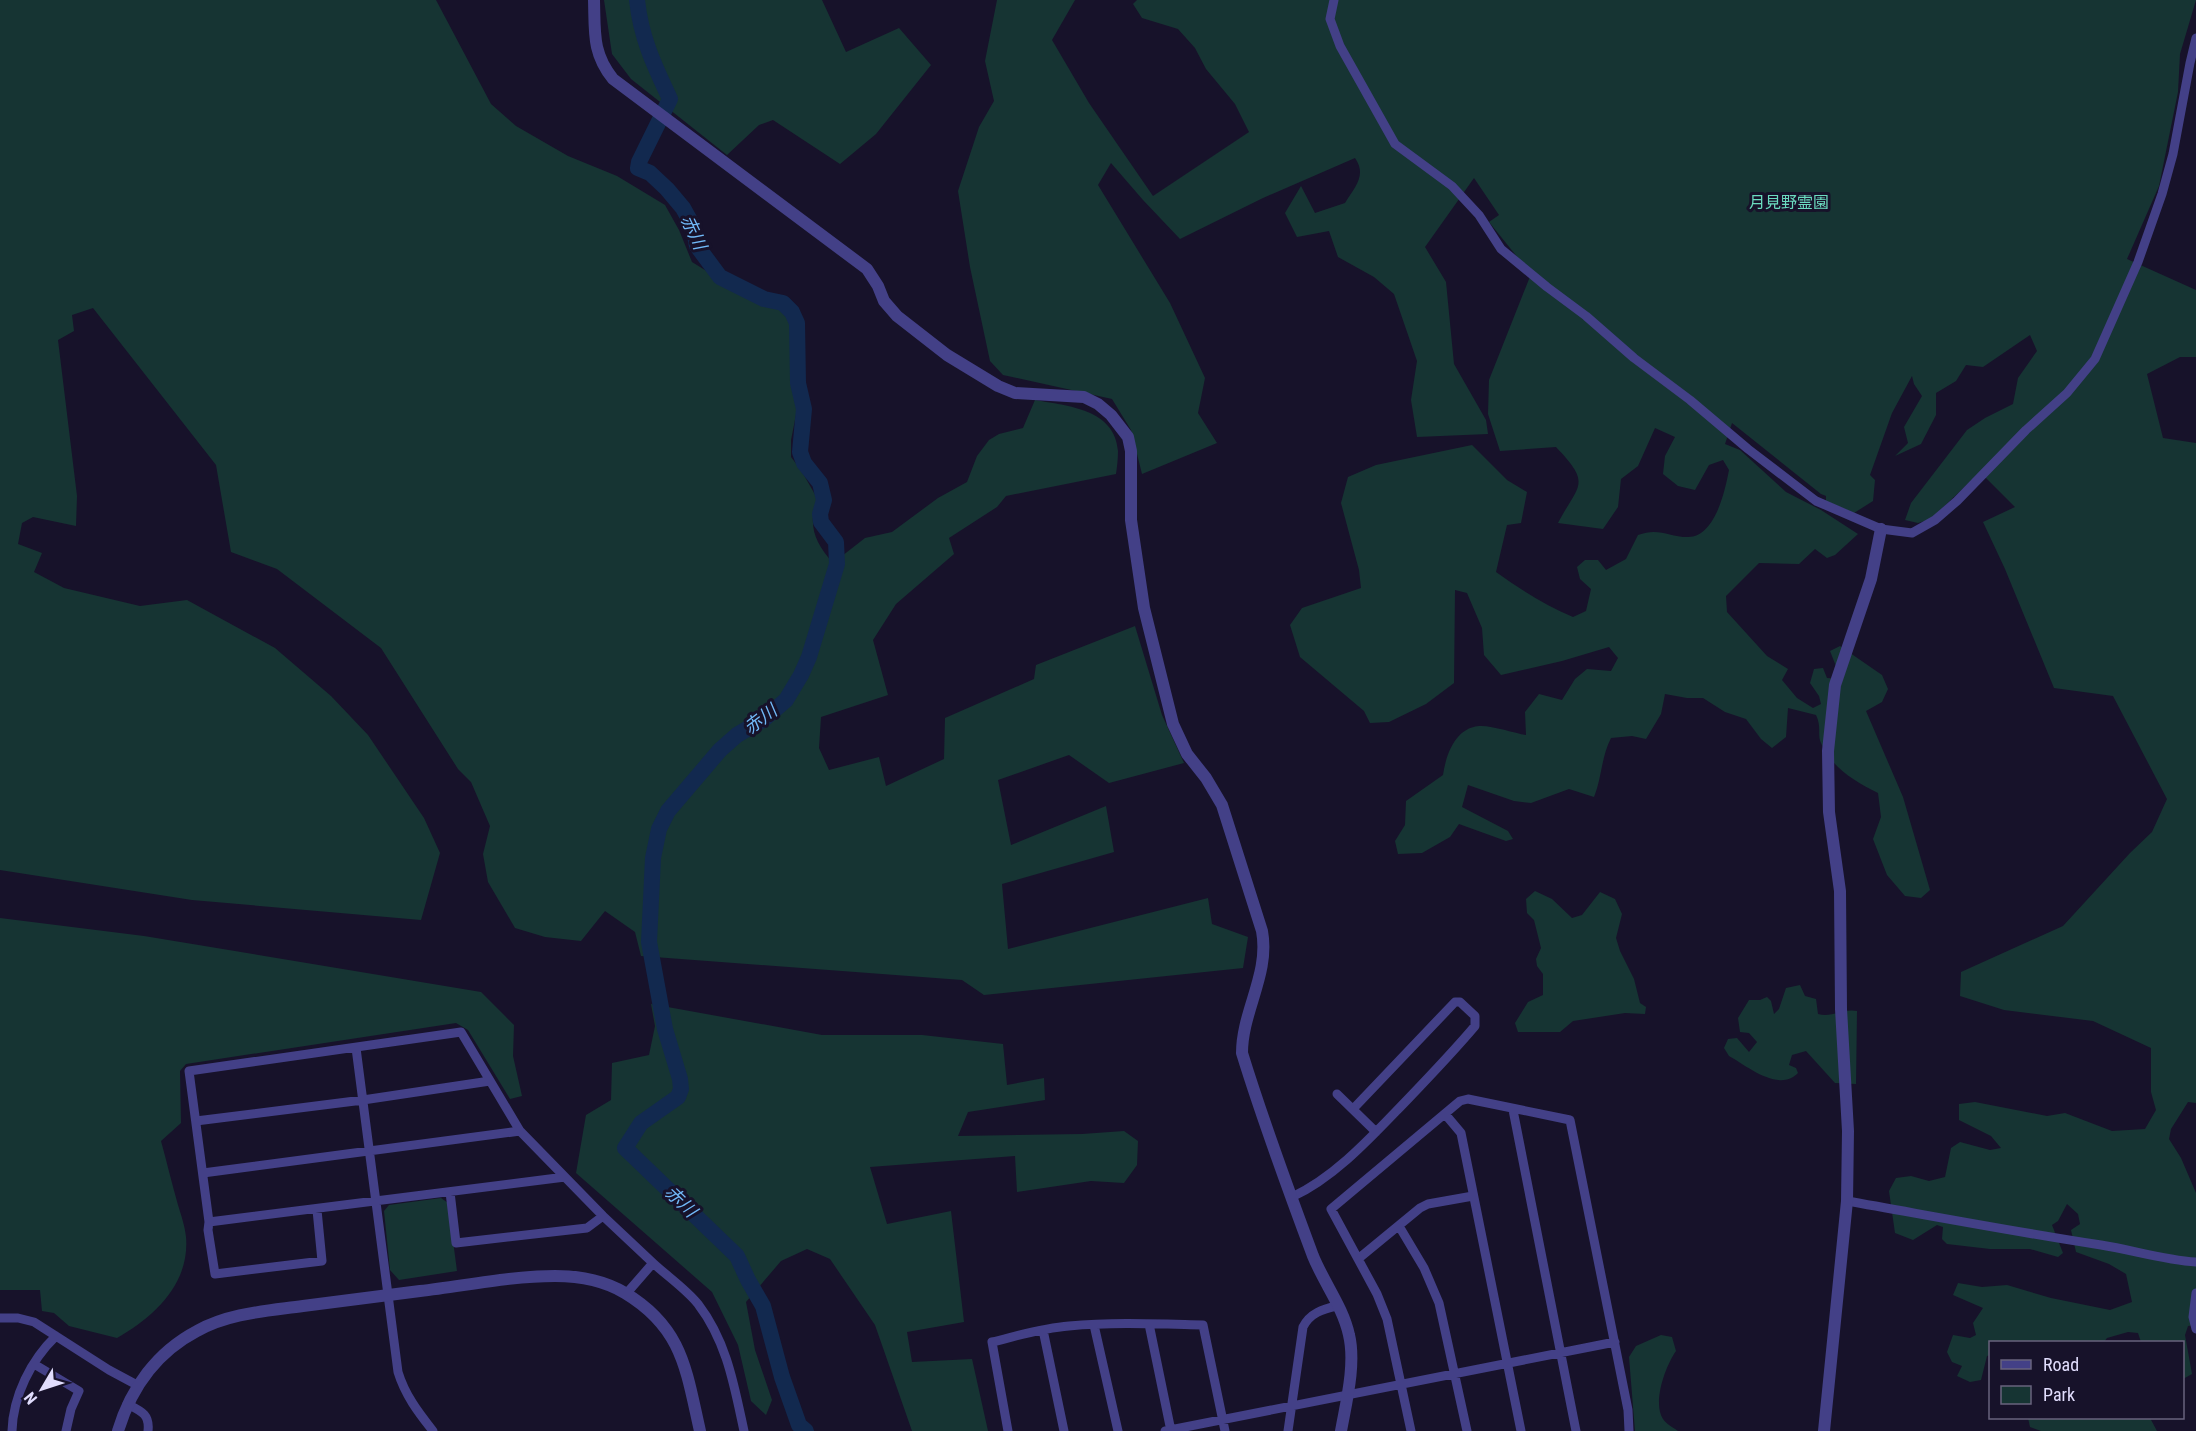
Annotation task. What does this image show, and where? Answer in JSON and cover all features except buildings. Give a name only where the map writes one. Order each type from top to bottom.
[{"type":"street","points":[[594,0],[595,43],[598,57],[613,80],[867,269],[878,285],[884,301],[897,316],[947,355],[998,387],[1015,393],[1084,397],[1098,404],[1111,415],[1128,437],[1131,451],[1131,520],[1144,608],[1173,724],[1187,754],[1206,778],[1222,805],[1265,945],[1262,971],[1242,1035],[1242,1053],[1314,1259],[1350,1337],[1348,1395],[1341,1431]]},
{"type":"street","points":[[1334,0],[1330,19],[1341,46],[1395,144],[1452,186],[1479,215],[1501,249],[1546,287],[1587,316],[1634,358],[1816,501],[1881,529],[1912,533],[1935,520],[1958,501],[2026,430],[2055,405],[2095,359],[2138,262],[2162,194],[2173,154],[2196,38]]},
{"type":"street","points":[[1824,1431],[1848,1201],[1848,1131],[1840,1009],[1840,891],[1829,812],[1828,752],[1834,685],[1871,579],[1881,529]]},
{"type":"street","points":[[1292,1197],[1306,1191],[1325,1177],[1376,1132],[1475,1026],[1475,1016],[1460,1002],[1455,1002],[1353,1109]]},
{"type":"street","points":[[317,1210],[322,1261],[214,1274],[208,1230],[210,1222],[189,1071],[461,1032],[520,1131],[603,1216],[696,1302],[716,1330],[729,1360],[744,1431]]},
{"type":"street","points":[[356,1048],[398,1372],[403,1388],[413,1406],[433,1431]]},
{"type":"street","points":[[196,1121],[490,1081]]},
{"type":"street","points":[[1337,1094],[1376,1132]]},
{"type":"street","points":[[1411,1431],[1388,1319],[1331,1209],[1460,1101],[1468,1099],[1569,1120],[1615,1342],[1628,1410],[1629,1431]]},
{"type":"street","points":[[1513,1110],[1576,1431]]},
{"type":"street","points":[[1445,1114],[1461,1133],[1521,1431]]},
{"type":"street","points":[[203,1173],[520,1131]]},
{"type":"street","points":[[210,1222],[565,1177]]},
{"type":"street","points":[[450,1192],[456,1244],[587,1228],[603,1216]]},
{"type":"street","points":[[1358,1259],[1428,1204],[1473,1196]]},
{"type":"street","points":[[1848,1201],[2196,1262]]},
{"type":"street","points":[[1399,1226],[1424,1268],[1440,1303],[1467,1431]]},
{"type":"street","points":[[626,1294],[653,1263]]},
{"type":"street","points":[[118,1431],[127,1404],[137,1385],[165,1353],[198,1330],[232,1317],[387,1295],[556,1276],[595,1281],[612,1286],[647,1309],[665,1326],[677,1345],[686,1369],[700,1431]]},
{"type":"street","points":[[2196,1293],[2193,1317],[2196,1329]]},
{"type":"street","points":[[1288,1431],[1307,1319],[1321,1310],[1337,1306]]},
{"type":"street","points":[[0,1318],[18,1318],[34,1322],[137,1385]]},
{"type":"street","points":[[1149,1324],[1169,1431],[1615,1342]]},
{"type":"street","points":[[1008,1431],[992,1342],[1042,1330],[1094,1325],[1149,1324],[1203,1325],[1225,1431]]},
{"type":"street","points":[[1094,1325],[1118,1431]]},
{"type":"street","points":[[1042,1330],[1064,1431]]},
{"type":"street","points":[[12,1431],[21,1390],[46,1344],[56,1336]]},
{"type":"street","points":[[34,1364],[79,1391],[71,1409],[66,1431]]},
{"type":"street","points":[[127,1404],[144,1412],[148,1418],[148,1431]]},
{"type":"green space","points":[[0,0],[436,0],[491,104],[516,126],[568,156],[617,176],[665,205],[679,230],[692,262],[742,293],[780,307],[787,312],[792,321],[790,343],[799,400],[791,440],[791,457],[817,498],[813,517],[814,533],[821,548],[833,563],[865,538],[892,532],[938,498],[967,482],[977,456],[989,440],[999,434],[1023,428],[1035,400],[1075,408],[1099,418],[1115,437],[1118,451],[1116,474],[1006,496],[997,507],[949,538],[954,554],[896,604],[873,640],[888,695],[821,717],[819,748],[829,770],[879,757],[886,786],[944,759],[945,718],[1034,679],[1036,665],[1135,626],[1162,715],[1184,763],[1109,783],[1069,755],[998,780],[1011,845],[1106,806],[1114,852],[1002,884],[1008,949],[1208,898],[1212,924],[1248,937],[1243,968],[984,995],[962,980],[641,956],[635,932],[605,911],[581,941],[545,937],[515,928],[488,882],[483,854],[490,826],[471,782],[458,769],[381,648],[277,569],[231,552],[216,465],[93,308],[72,315],[74,331],[58,340],[77,496],[76,526],[33,517],[22,523],[18,544],[42,553],[34,572],[64,588],[140,606],[187,600],[275,648],[331,696],[368,735],[424,818],[440,853],[421,920],[192,900],[0,870]]},
{"type":"green space","points":[[604,0],[822,0],[846,52],[899,28],[931,65],[876,134],[840,164],[773,120],[759,125],[727,155],[631,79],[612,54]]},
{"type":"green space","name":"月見野霊園","points":[[997,0],[1075,0],[1052,40],[1089,103],[1153,196],[1249,132],[1235,104],[1206,69],[1195,48],[1178,29],[1142,18],[1133,4],[1137,0],[2196,0],[2180,54],[2178,92],[2159,186],[2127,259],[2196,290],[2196,357],[2180,357],[2147,374],[2163,438],[2196,443],[2196,1103],[2188,1102],[2171,1129],[2169,1139],[2181,1158],[2196,1193],[2196,1325],[2188,1326],[2185,1335],[2192,1374],[2184,1378],[2184,1341],[2141,1341],[2138,1333],[2128,1332],[2107,1338],[2105,1341],[1989,1341],[1989,1355],[1981,1380],[1970,1382],[1957,1376],[1962,1366],[1952,1362],[1947,1352],[1953,1335],[1970,1338],[1976,1335],[1973,1323],[1983,1308],[1953,1295],[1958,1283],[1982,1287],[2007,1285],[2051,1298],[2110,1310],[2132,1302],[2126,1274],[2109,1264],[2076,1252],[2071,1230],[2080,1224],[2078,1214],[2067,1204],[2058,1221],[2052,1225],[2063,1253],[2058,1257],[2030,1249],[1990,1249],[1947,1244],[1942,1239],[1943,1227],[1937,1225],[1913,1240],[1895,1233],[1889,1191],[1896,1178],[1911,1176],[1929,1181],[1945,1177],[1951,1148],[1960,1142],[1990,1150],[2001,1148],[1991,1136],[1959,1120],[1959,1104],[1975,1102],[2047,1116],[2065,1113],[2112,1131],[2145,1129],[2156,1110],[2151,1092],[2151,1048],[2093,1021],[2004,1010],[1960,996],[1961,972],[2063,926],[2152,832],[2167,799],[2113,696],[2054,688],[1983,522],[2015,507],[1980,472],[1931,519],[1918,523],[1905,520],[1911,503],[1967,430],[2013,404],[2018,378],[2037,351],[2030,335],[1983,367],[1966,365],[1956,381],[1936,393],[1936,415],[1921,444],[1895,456],[1908,443],[1904,427],[1922,396],[1912,376],[1892,413],[1870,475],[1875,480],[1873,501],[1854,513],[1826,501],[1826,496],[1732,423],[1725,444],[1740,450],[1786,492],[1821,510],[1858,534],[1835,555],[1827,558],[1815,549],[1799,564],[1759,563],[1726,596],[1727,612],[1767,656],[1788,669],[1782,680],[1797,698],[1813,708],[1821,704],[1819,696],[1810,683],[1814,669],[1823,668],[1827,678],[1841,679],[1830,651],[1840,646],[1882,675],[1888,689],[1882,702],[1866,711],[1903,797],[1930,890],[1921,898],[1905,896],[1887,875],[1873,839],[1881,817],[1878,793],[1852,778],[1831,760],[1820,740],[1816,715],[1788,708],[1786,737],[1772,748],[1761,739],[1746,719],[1725,712],[1703,698],[1665,694],[1661,714],[1646,739],[1632,736],[1611,738],[1594,797],[1569,789],[1531,803],[1514,801],[1468,785],[1462,807],[1508,831],[1513,839],[1506,841],[1459,824],[1450,837],[1422,853],[1398,854],[1395,841],[1405,825],[1406,801],[1443,775],[1449,751],[1458,737],[1471,728],[1479,726],[1526,735],[1525,712],[1539,694],[1562,700],[1575,679],[1587,669],[1611,671],[1618,658],[1609,647],[1501,675],[1484,655],[1482,628],[1467,593],[1455,590],[1454,683],[1426,704],[1389,722],[1370,723],[1364,711],[1300,657],[1290,625],[1302,608],[1361,588],[1359,570],[1341,503],[1348,477],[1376,465],[1472,445],[1507,480],[1527,492],[1521,523],[1507,525],[1496,572],[1533,597],[1573,617],[1586,611],[1591,589],[1580,579],[1577,567],[1585,560],[1598,560],[1606,570],[1626,559],[1638,535],[1645,533],[1658,532],[1681,537],[1697,535],[1712,521],[1717,511],[1729,470],[1723,460],[1709,465],[1695,490],[1678,486],[1663,474],[1665,456],[1675,437],[1655,428],[1638,466],[1621,479],[1618,507],[1603,529],[1558,523],[1576,491],[1578,477],[1574,469],[1556,447],[1500,451],[1488,414],[1489,380],[1531,274],[1489,222],[1499,215],[1474,178],[1425,247],[1446,282],[1454,364],[1486,420],[1488,434],[1417,437],[1411,400],[1417,361],[1394,294],[1374,277],[1338,257],[1329,231],[1297,237],[1285,213],[1301,186],[1315,213],[1345,203],[1360,175],[1355,158],[1263,198],[1180,239],[1111,163],[1098,185],[1170,303],[1205,378],[1198,413],[1217,443],[1142,474],[1131,430],[1112,399],[1003,375],[990,361],[970,267],[958,191],[979,127],[994,101],[985,61]]},
{"type":"green space","points":[[1535,891],[1552,899],[1572,918],[1582,915],[1600,892],[1615,899],[1622,914],[1616,938],[1634,979],[1640,1003],[1646,1007],[1645,1014],[1625,1013],[1573,1021],[1560,1032],[1518,1032],[1515,1023],[1528,1002],[1543,995],[1543,974],[1537,966],[1536,959],[1541,948],[1534,920],[1527,913],[1526,899]]},
{"type":"green space","points":[[0,918],[144,936],[481,992],[514,1025],[513,1056],[522,1096],[510,1099],[468,1030],[456,1023],[186,1064],[180,1071],[181,1123],[161,1141],[186,1237],[186,1254],[176,1284],[167,1297],[144,1320],[117,1338],[69,1326],[54,1313],[42,1311],[40,1290],[0,1290]]},
{"type":"green space","points":[[1800,985],[1805,996],[1816,999],[1818,1014],[1857,1011],[1856,1084],[1835,1083],[1806,1051],[1792,1055],[1789,1065],[1796,1068],[1798,1073],[1782,1080],[1763,1076],[1729,1056],[1724,1048],[1728,1039],[1737,1038],[1749,1052],[1757,1042],[1749,1033],[1740,1032],[1738,1018],[1749,1000],[1760,1000],[1767,997],[1771,1001],[1774,1014],[1779,1009],[1786,988]]},
{"type":"green space","points":[[651,1004],[822,1035],[922,1035],[1003,1044],[1007,1085],[1044,1078],[1045,1100],[968,1112],[958,1136],[1124,1131],[1138,1141],[1137,1165],[1124,1183],[1091,1181],[1017,1192],[1015,1156],[870,1167],[887,1224],[951,1211],[964,1322],[907,1332],[912,1362],[972,1359],[988,1431],[912,1431],[875,1325],[830,1259],[807,1249],[781,1261],[746,1302],[755,1350],[772,1400],[766,1415],[751,1401],[738,1345],[712,1292],[576,1173],[586,1115],[611,1100],[612,1063],[649,1055],[655,1026]]},
{"type":"green space","points":[[441,1198],[448,1203],[457,1271],[399,1280],[390,1270],[384,1211],[389,1205]]},
{"type":"green space","points":[[1661,1335],[1672,1337],[1676,1351],[1668,1365],[1662,1384],[1660,1412],[1664,1421],[1678,1431],[1635,1431],[1629,1357],[1636,1346]]},
{"type":"green space","points":[[2028,1419],[2151,1419],[2157,1431],[2041,1431],[2030,1427]]},
{"type":"waterway","name":"赤川","points":[[637,0],[645,39],[670,99],[638,168],[650,173],[683,208],[693,226],[697,246],[720,277],[764,299],[783,303],[792,312],[797,323],[798,383],[804,409],[800,452],[804,463],[820,483],[824,500],[820,514],[821,522],[836,542],[837,564],[809,657],[786,700],[764,719],[737,735],[720,750],[668,811],[659,829],[653,858],[649,942],[665,1029],[681,1089],[678,1097],[641,1123],[625,1148],[737,1256],[763,1306],[782,1377],[799,1425],[806,1431]]}]
